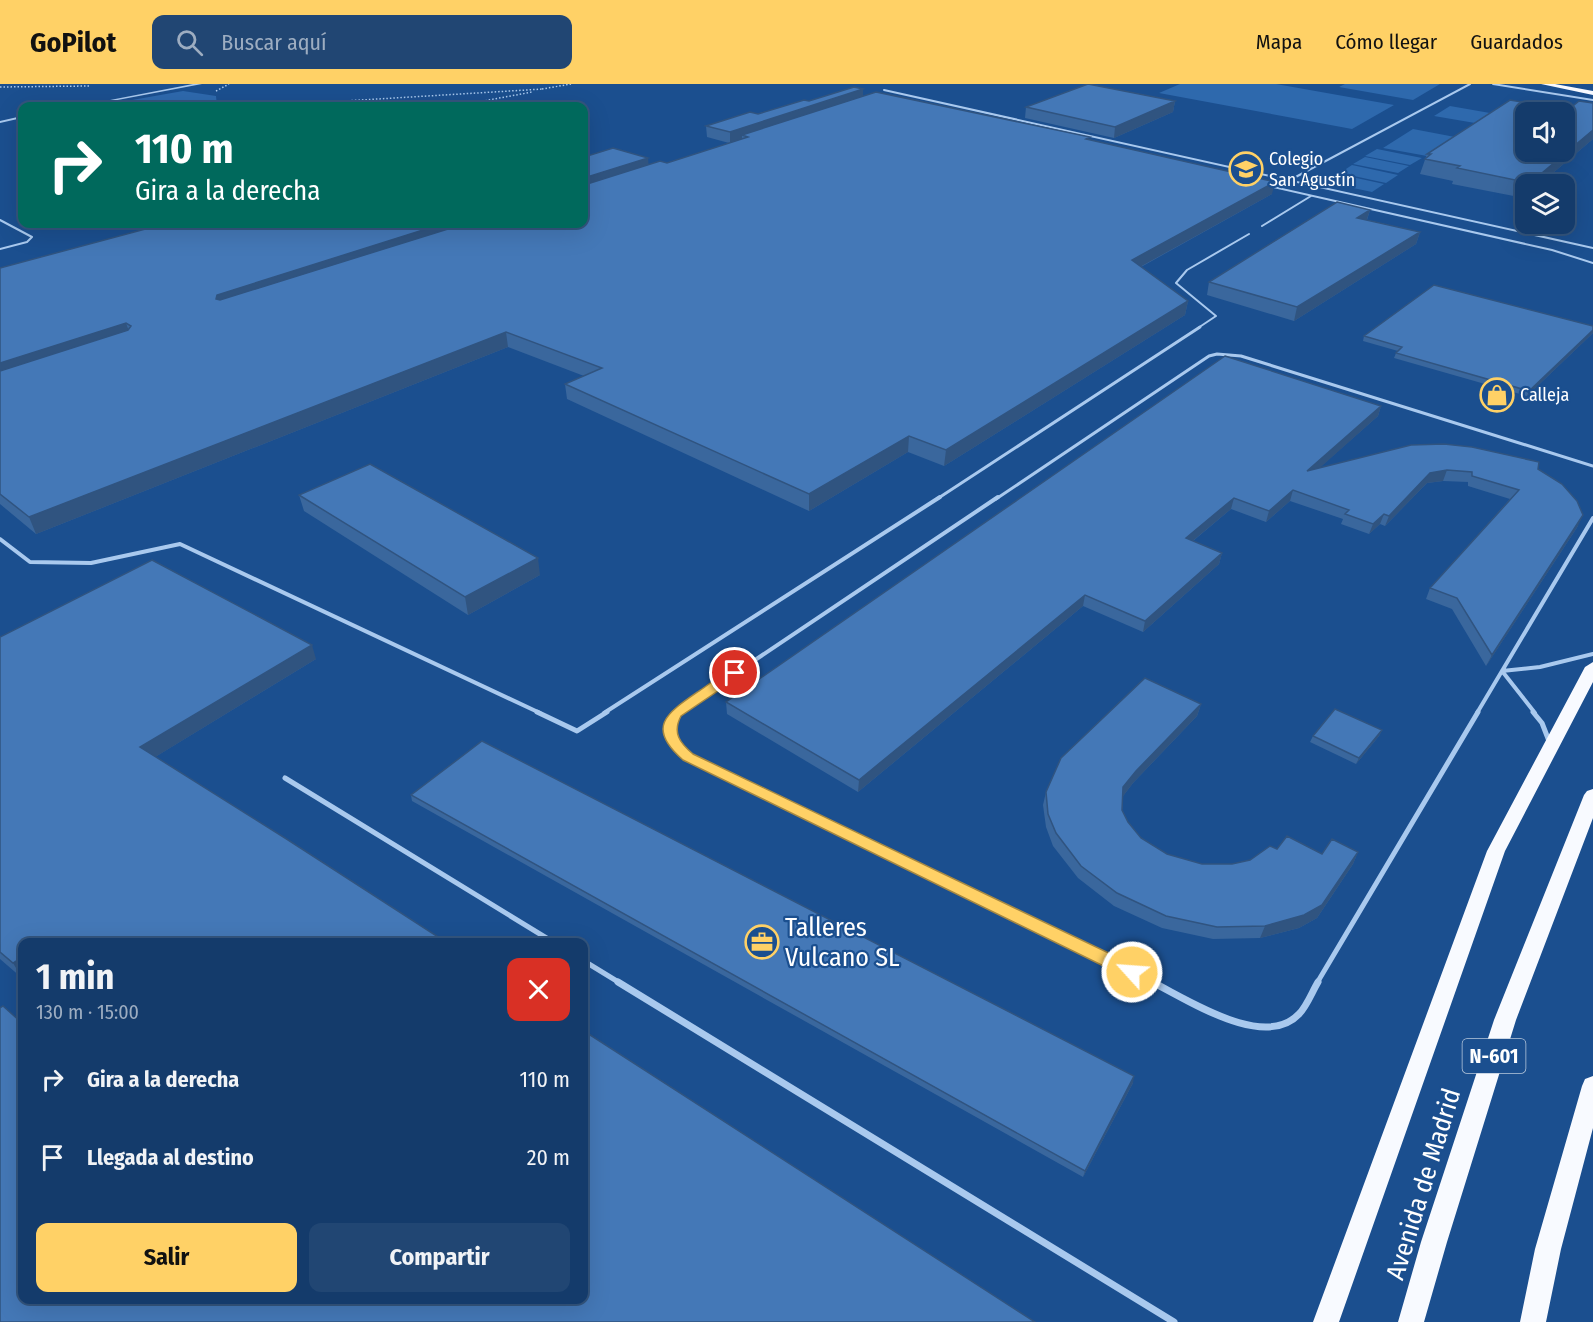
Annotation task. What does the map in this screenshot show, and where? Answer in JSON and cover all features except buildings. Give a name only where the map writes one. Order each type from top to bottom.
[{"type":"highway","points":[[1544,84],[1593,93]]},
{"type":"highway","points":[[1575,84],[1593,87]]},
{"type":"highway","points":[[1326,1322],[1496,851],[1593,667]]},
{"type":"highway","name":"Avenida de Madrid","points":[[1411,1322],[1434,1242],[1505,1020],[1593,795]]},
{"type":"highway","points":[[1533,1322],[1548,1250],[1593,1086]]},
{"type":"street","points":[[103,102],[200,84]]},
{"type":"street","points":[[0,122],[18,118]]},
{"type":"lane","points":[[1290,180],[1470,84]]},
{"type":"lane","points":[[1493,84],[1593,100]]},
{"type":"lane","points":[[884,90],[1593,248]]},
{"type":"lane","points":[[1265,185],[1552,250],[1593,263]]},
{"type":"lane","points":[[1262,226],[1312,196]]},
{"type":"lane","points":[[0,220],[32,237],[27,242],[0,249]]},
{"type":"lane","points":[[0,539],[30,562],[91,563],[180,543],[577,731],[1038,434],[1216,316],[1176,283],[1187,270],[1249,234]]},
{"type":"lane","points":[[1593,466],[1241,356],[1217,354],[1209,356],[676,713],[671,722],[670,734],[675,746],[688,757],[1237,1023],[1263,1029],[1284,1025],[1299,1014],[1593,518]]},
{"type":"lane","points":[[1502,671],[1540,668],[1593,654]]},
{"type":"lane","points":[[1502,671],[1542,723],[1551,747]]},
{"type":"lane","points":[[285,778],[546,938]]},
{"type":"lane","points":[[588,963],[1174,1322]]},
{"type":"path","points":[[478,102],[571,84]]},
{"type":"path","points":[[0,87],[98,86]]},
{"type":"path","points":[[328,102],[543,89]]},
{"type":"shaded area","points":[[1180,84],[1276,84],[1394,105],[1352,129],[1159,93]]},
{"type":"shaded area","points":[[1345,84],[1440,84],[1413,100],[1339,87]]},
{"type":"shaded area","points":[[183,91],[216,96],[217,102],[121,102]]},
{"type":"shaded area","points":[[1450,106],[1490,113],[1475,123],[1434,116]]},
{"type":"shaded area","points":[[1413,129],[1455,137],[1427,156],[1383,148]]},
{"type":"shaded area","points":[[1377,149],[1422,158],[1410,165],[1365,156]]},
{"type":"shaded area","points":[[1365,157],[1409,166],[1398,173],[1353,164]]},
{"type":"shaded area","points":[[1352,165],[1398,175],[1386,183],[1340,173]]},
{"type":"shaded area","points":[[1338,174],[1384,184],[1372,192],[1325,182]]},
{"type":"place","name":"Colegio San Agustín","points":[[1246,169]]},
{"type":"place","name":"Calleja","points":[[1497,395]]},
{"type":"place","name":"Talleres Vulcano SL","points":[[762,942]]},
{"type":"route","points":[[735,673],[676,713],[671,722],[670,734],[675,746],[688,757],[1132,972]]}]
